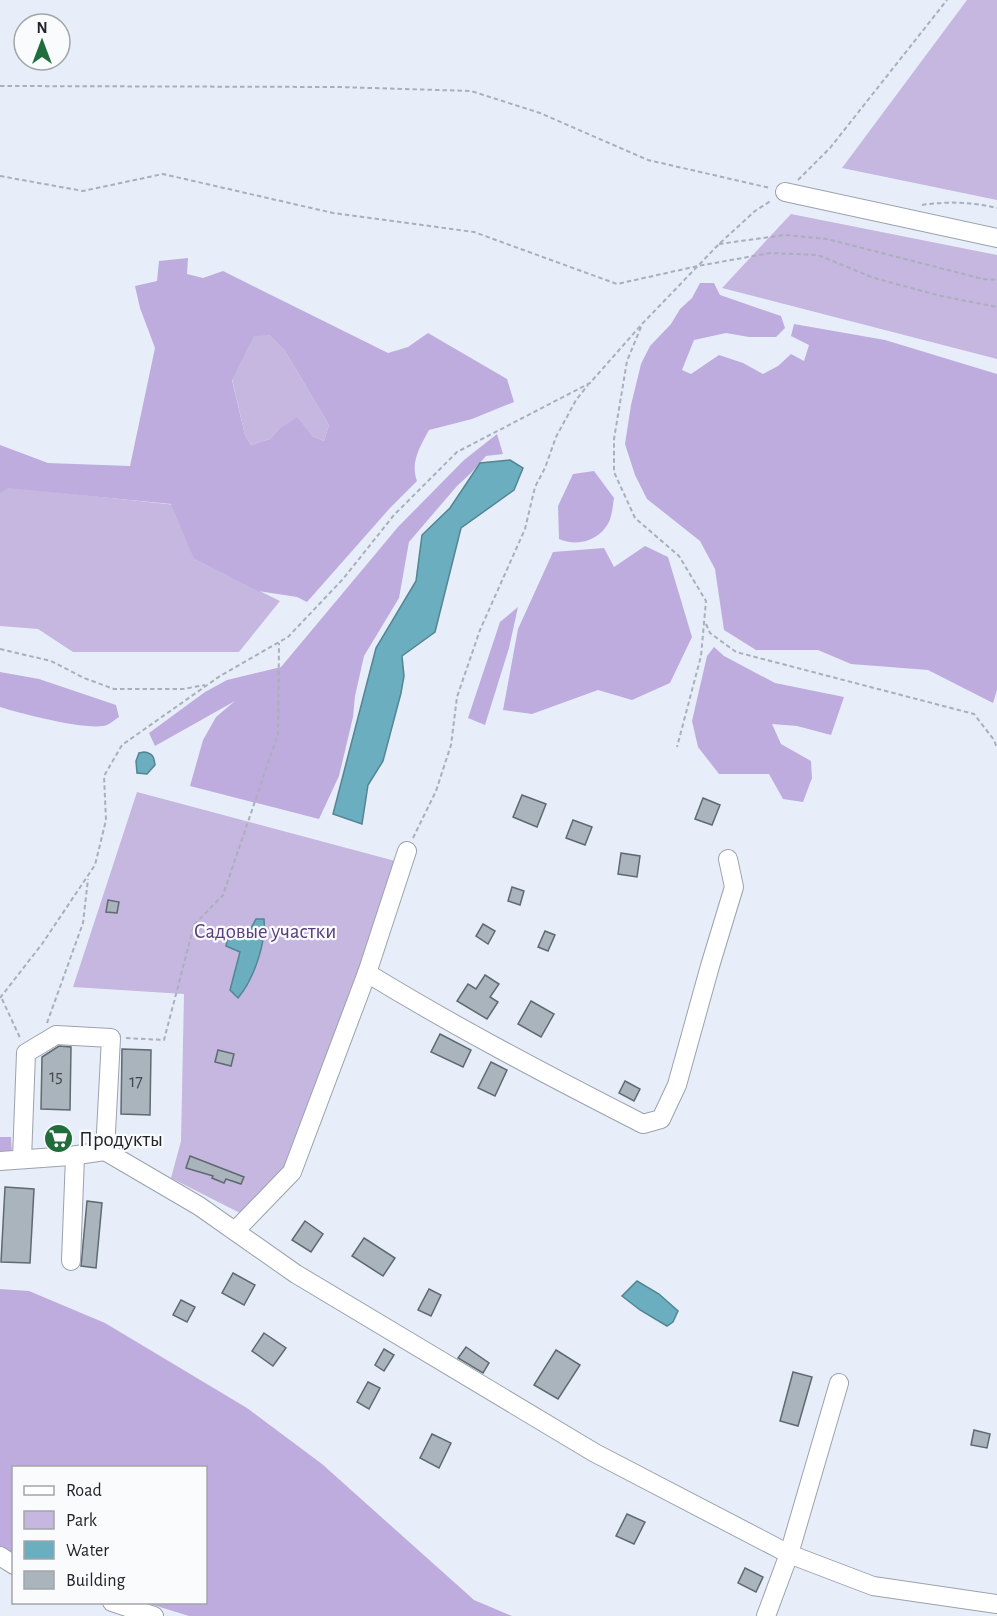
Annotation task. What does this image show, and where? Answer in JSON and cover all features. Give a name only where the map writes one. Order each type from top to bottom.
[{"type":"street","points":[[785,192],[997,238]]},
{"type":"street","points":[[236,1231],[292,1172],[368,973],[407,851]]},
{"type":"street","points":[[368,973],[416,1003],[643,1124],[661,1119],[677,1085],[734,887],[728,859]]},
{"type":"street","points":[[22,1159],[26,1053],[56,1035],[111,1038],[105,1151]]},
{"type":"street","points":[[0,1161],[75,1156],[105,1151],[199,1206],[296,1274],[595,1453],[789,1554],[873,1586],[997,1604]]},
{"type":"street","points":[[71,1261],[75,1156]]},
{"type":"street","points":[[766,1616],[789,1554],[838,1383]]},
{"type":"street","points":[[118,1604],[154,1616]]},
{"type":"path","points":[[407,851],[436,790],[451,745],[457,697],[480,630],[525,529],[535,488],[556,437],[576,400],[642,324],[719,244],[755,211],[785,192],[830,148],[947,0]]},
{"type":"path","points":[[0,86],[338,87],[471,91],[540,113],[648,160],[785,192]]},
{"type":"path","points":[[0,176],[83,191],[163,174],[333,213],[474,232],[617,284],[770,253],[818,255],[874,278],[941,296],[997,307]]},
{"type":"path","points":[[918,205],[941,202],[982,204],[997,208]]},
{"type":"path","points":[[719,244],[785,235],[827,239],[983,279],[997,279]]},
{"type":"path","points":[[642,324],[627,361],[614,439],[614,472],[635,518],[679,556],[706,600],[701,656],[677,747]]},
{"type":"path","points":[[26,1053],[1,998],[42,944],[95,865],[105,820],[104,776],[122,744],[208,684],[288,636],[343,579],[394,515],[457,452],[590,382]]},
{"type":"path","points":[[704,621],[710,633],[736,652],[974,714],[994,740],[997,748]]},
{"type":"path","points":[[111,1038],[164,1040],[194,925],[223,895],[278,734],[279,642]]},
{"type":"path","points":[[0,649],[51,661],[84,678],[114,689],[183,689],[208,684]]},
{"type":"path","points":[[47,1023],[83,923],[88,876]]},
{"type":"green space","points":[[967,0],[997,0],[997,200],[842,168]]},
{"type":"green space","points":[[791,214],[997,255],[997,359],[722,288]]},
{"type":"green space","points":[[254,335],[269,335],[285,351],[329,425],[324,441],[279,429],[270,439],[251,445],[245,435],[232,379]]},
{"type":"green space","points":[[8,487],[176,505],[194,559],[280,601],[239,652],[73,652],[38,629],[0,626],[0,494]]},
{"type":"green space","name":"Садовые участки","points":[[137,792],[399,862],[284,1173],[240,1213],[171,1178],[181,1141],[184,994],[73,987]]},
{"type":"shaded area","points":[[188,258],[187,274],[203,278],[223,271],[388,353],[408,347],[428,333],[507,379],[514,402],[472,419],[429,430],[415,461],[417,481],[390,508],[307,602],[297,597],[258,591],[194,559],[171,504],[8,488],[0,494],[0,445],[48,463],[130,466],[155,348],[140,308],[135,286],[157,281],[159,261]],"holes":[[[269,335],[285,351],[329,425],[324,441],[312,436],[297,417],[279,429],[270,439],[251,445],[245,435],[232,380],[254,336]]]},
{"type":"shaded area","points":[[700,283],[714,283],[720,295],[781,316],[785,328],[776,337],[749,337],[726,333],[694,340],[682,370],[691,374],[719,355],[743,363],[763,374],[778,366],[791,354],[804,361],[809,345],[791,336],[794,324],[885,340],[997,374],[997,690],[993,703],[928,670],[851,664],[818,650],[756,650],[724,630],[715,569],[700,541],[647,499],[635,475],[625,444],[641,364],[650,346],[692,298]]},
{"type":"shaded area","points":[[497,434],[503,454],[486,456],[409,542],[399,598],[364,656],[339,776],[319,819],[190,786],[203,740],[216,717],[235,701],[155,746],[149,733],[205,692],[227,680],[281,667],[398,527],[464,460]]},
{"type":"shaded area","points":[[594,471],[614,498],[609,522],[600,534],[587,541],[573,542],[559,539],[558,506],[573,474]]},
{"type":"shaded area","points":[[645,546],[668,557],[692,637],[670,683],[632,700],[598,690],[532,714],[503,710],[518,629],[553,552],[604,548],[614,567]]},
{"type":"shaded area","points":[[518,607],[509,648],[485,725],[468,718],[500,622]]},
{"type":"shaded area","points":[[714,647],[724,656],[775,683],[844,697],[831,735],[797,726],[772,724],[781,744],[811,761],[812,778],[803,802],[783,799],[769,774],[719,774],[698,747],[692,721],[707,656]]},
{"type":"shaded area","points":[[0,672],[39,679],[116,705],[119,717],[105,726],[80,725],[0,707]]},
{"type":"shaded area","points":[[0,1137],[11,1137],[12,1153],[0,1154]]},
{"type":"shaded area","points":[[0,1289],[29,1291],[105,1323],[247,1408],[322,1464],[474,1600],[512,1616],[189,1616],[150,1604],[207,1604],[207,1466],[12,1466],[12,1556],[0,1548]]},
{"type":"water","points":[[510,460],[523,468],[514,490],[461,528],[435,632],[402,656],[404,676],[401,693],[383,761],[368,785],[362,824],[333,814],[376,648],[416,581],[422,535],[450,508],[480,463]]},
{"type":"water","points":[[144,752],[152,756],[155,765],[147,774],[137,773],[136,761],[139,753]]},
{"type":"water","points":[[256,919],[264,919],[261,950],[254,971],[238,998],[230,990],[240,952],[226,946],[228,937],[245,939]]},
{"type":"water","points":[[637,1281],[659,1294],[678,1311],[673,1322],[667,1326],[622,1296]]},
{"type":"building","points":[[522,795],[546,804],[537,827],[513,817]]},
{"type":"building","points":[[703,798],[720,805],[712,825],[695,819]]},
{"type":"building","points":[[573,820],[592,827],[585,845],[566,838]]},
{"type":"building","points":[[621,853],[640,856],[637,877],[618,874]]},
{"type":"building","points":[[512,887],[524,891],[520,905],[508,901]]},
{"type":"building","points":[[108,900],[119,902],[117,913],[106,912]]},
{"type":"building","points":[[483,924],[495,931],[488,944],[476,936]]},
{"type":"building","points":[[545,931],[555,935],[548,951],[538,947]]},
{"type":"building","points":[[485,975],[499,984],[490,997],[498,1002],[487,1019],[457,1001],[468,984],[476,989]]},
{"type":"building","points":[[531,1001],[554,1014],[541,1037],[518,1024]]},
{"type":"building","points":[[440,1034],[471,1050],[463,1067],[431,1052]]},
{"type":"building","points":[[59,1046],[71,1047],[70,1110],[41,1109],[42,1057]]},
{"type":"building","points":[[122,1049],[151,1050],[150,1115],[121,1114]]},
{"type":"building","points":[[218,1050],[234,1054],[231,1066],[215,1062]]},
{"type":"building","points":[[491,1062],[507,1070],[495,1096],[478,1088]]},
{"type":"building","points":[[625,1081],[640,1089],[634,1101],[619,1093]]},
{"type":"building","name":"Продукты","points":[[50,1132],[67,1134],[67,1145],[49,1145]]},
{"type":"building","points":[[190,1156],[244,1177],[241,1184],[226,1179],[224,1183],[212,1178],[213,1176],[186,1168]]},
{"type":"building","points":[[5,1187],[34,1189],[30,1263],[1,1262]]},
{"type":"building","points":[[87,1201],[102,1203],[96,1268],[81,1266]]},
{"type":"building","points":[[305,1221],[323,1234],[311,1252],[292,1240]]},
{"type":"building","points":[[364,1238],[395,1258],[383,1276],[352,1256]]},
{"type":"building","points":[[233,1273],[255,1285],[244,1305],[222,1293]]},
{"type":"building","points":[[429,1289],[441,1295],[431,1316],[418,1310]]},
{"type":"building","points":[[181,1300],[195,1307],[187,1322],[173,1315]]},
{"type":"building","points":[[264,1333],[286,1348],[273,1366],[252,1351]]},
{"type":"building","points":[[466,1347],[489,1363],[483,1373],[458,1358]]},
{"type":"building","points":[[384,1349],[394,1355],[384,1371],[375,1365]]},
{"type":"building","points":[[556,1350],[580,1365],[558,1399],[534,1385]]},
{"type":"building","points":[[793,1372],[812,1377],[798,1426],[780,1421]]},
{"type":"building","points":[[368,1382],[380,1388],[369,1409],[357,1402]]},
{"type":"building","points":[[974,1430],[990,1434],[987,1448],[971,1445]]},
{"type":"building","points":[[432,1434],[451,1443],[439,1468],[420,1458]]},
{"type":"building","points":[[627,1514],[645,1522],[634,1544],[616,1536]]},
{"type":"building","points":[[745,1568],[763,1577],[756,1592],[738,1583]]},
{"type":"place","name":"Продукты","points":[[58,1139]]}]
